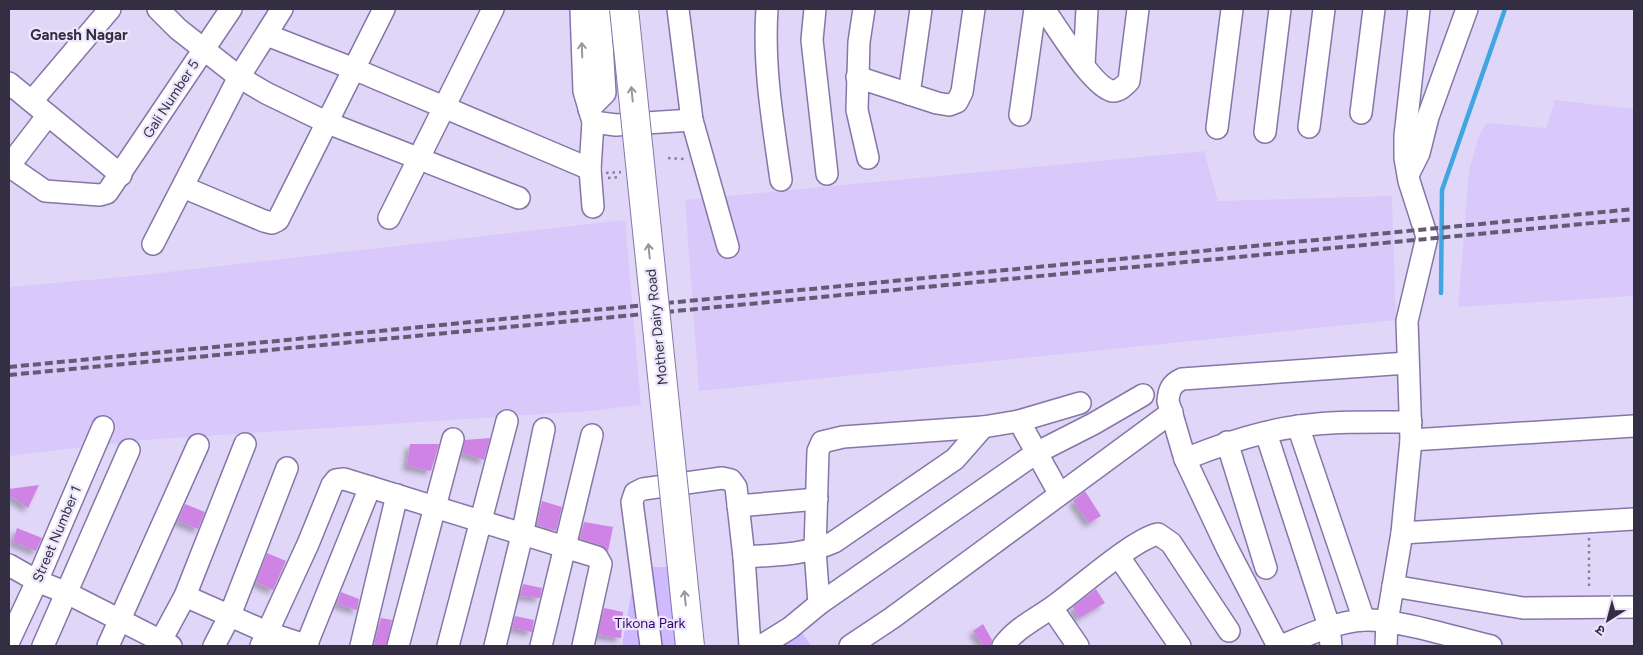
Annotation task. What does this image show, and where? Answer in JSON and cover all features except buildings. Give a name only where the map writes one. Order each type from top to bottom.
[{"type":"main road","name":"Mother Dairy Road","points":[[624,9],[690,646]]},
{"type":"main road","name":"Mother Dairy Road","points":[[642,9],[708,646]]},
{"type":"street","points":[[9,83],[40,108],[116,182],[100,195],[45,191],[9,166],[40,108],[110,9]]},
{"type":"street","points":[[158,9],[204,50],[239,77],[266,94],[328,123],[519,198]]},
{"type":"street","name":"Gali Number 5","points":[[116,182],[231,9]]},
{"type":"street","points":[[153,244],[239,77],[282,9]]},
{"type":"street","points":[[183,187],[264,221],[272,223],[278,220],[384,9]]},
{"type":"street","points":[[388,218],[493,9]]},
{"type":"street","points":[[581,9],[584,91],[591,116],[600,173],[593,206]]},
{"type":"street","points":[[591,116],[605,93],[600,9]]},
{"type":"street","points":[[678,9],[692,120],[728,247]]},
{"type":"street","points":[[767,9],[765,33],[767,82],[781,180]]},
{"type":"street","points":[[815,9],[812,40],[827,174]]},
{"type":"street","points":[[864,9],[857,77],[857,110],[868,158]]},
{"type":"street","points":[[909,94],[920,9]]},
{"type":"street","points":[[857,77],[949,105],[957,102],[962,92],[974,9]]},
{"type":"street","points":[[1020,115],[1035,9]]},
{"type":"street","points":[[1044,9],[1084,65],[1104,87],[1114,91],[1122,88],[1129,81],[1138,9]]},
{"type":"street","points":[[1084,65],[1087,9]]},
{"type":"street","points":[[1217,128],[1232,9]]},
{"type":"street","points":[[1265,132],[1280,9]]},
{"type":"street","points":[[1309,127],[1324,9]]},
{"type":"street","points":[[1361,113],[1374,9]]},
{"type":"street","points":[[1386,646],[1393,586],[1402,534],[1411,431],[1407,363],[1408,321],[1427,237],[1408,174],[1405,136],[1419,9]]},
{"type":"street","points":[[1408,174],[1419,153],[1428,116],[1467,9]]},
{"type":"street","points":[[267,35],[354,69],[600,173]]},
{"type":"street","points":[[591,116],[616,125],[692,120]]},
{"type":"street","points":[[1407,363],[1182,379],[1173,384],[1169,392],[1168,401],[1186,459],[1227,548],[1279,646],[1330,636],[1364,620],[1388,622],[1491,646]]},
{"type":"street","points":[[761,646],[790,628],[819,604],[1036,453],[1094,424],[1143,396]]},
{"type":"street","points":[[819,604],[816,550],[818,451],[822,442],[826,439],[983,427],[1019,421],[1080,403]]},
{"type":"street","points":[[850,646],[953,574],[1059,493],[1172,412]]},
{"type":"street","points":[[448,646],[507,421]]},
{"type":"street","points":[[1019,421],[1059,493]]},
{"type":"street","points":[[1186,459],[1227,442],[1266,433],[1298,426],[1352,422],[1411,431],[1634,426]]},
{"type":"street","points":[[1298,426],[1364,620]]},
{"type":"street","name":"Street Number 1","points":[[9,640],[37,582],[103,427]]},
{"type":"street","points":[[744,557],[816,550],[834,542],[955,459],[983,427]]},
{"type":"street","points":[[495,646],[522,535],[544,429]]},
{"type":"street","points":[[1266,433],[1330,636]]},
{"type":"street","points":[[541,646],[592,435]]},
{"type":"street","points":[[398,646],[453,439]]},
{"type":"street","points":[[1227,442],[1266,568]]},
{"type":"street","points":[[9,565],[37,582],[67,593],[120,620],[163,645],[245,444]]},
{"type":"street","points":[[108,646],[198,445]]},
{"type":"street","points":[[43,646],[129,450]]},
{"type":"street","points":[[214,646],[230,615],[287,468]]},
{"type":"street","points":[[651,646],[632,502],[635,493],[643,489],[722,478],[731,480],[736,487],[744,557],[750,646]]},
{"type":"street","points":[[264,639],[308,544],[332,485],[336,480],[344,479],[597,557],[600,560],[583,646]]},
{"type":"street","points":[[184,596],[230,615],[264,639],[306,646],[370,487]]},
{"type":"street","points":[[360,646],[397,495]]},
{"type":"street","points":[[738,506],[817,499]]},
{"type":"street","points":[[1402,534],[1634,519]]},
{"type":"street","points":[[1003,646],[1020,628],[1052,608],[1119,557],[1150,536],[1158,534],[1164,536],[1229,631]]},
{"type":"street","points":[[1119,557],[1180,646]]},
{"type":"street","points":[[1393,586],[1523,608],[1590,609],[1634,607]]},
{"type":"street","points":[[1052,608],[1078,646]]},
{"type":"path","points":[[668,158],[676,158]]},
{"type":"path","points":[[600,173],[622,172]]},
{"type":"path","points":[[600,173],[627,177]]},
{"type":"path","points":[[1588,522],[1590,609]]},
{"type":"shaded area","points":[[1555,100],[1634,109],[1634,296],[1458,307],[1469,171],[1478,138],[1486,123],[1546,128]]},
{"type":"shaded area","points":[[1204,151],[1218,201],[1392,196],[1396,320],[699,391],[685,200]]},
{"type":"shaded area","points":[[625,220],[641,405],[590,411],[143,440],[9,456],[9,287],[133,276]]},
{"type":"green space","name":"Tikona Park","points":[[636,567],[667,567],[676,646],[622,646]]},
{"type":"green space","points":[[797,625],[811,646],[769,646]]},
{"type":"waterway","points":[[1441,293],[1442,190],[1505,9]]},
{"type":"railway","points":[[9,367],[1634,209]]},
{"type":"railway","points":[[9,375],[1634,219]]},
{"type":"district","name":"Ganesh Nagar","points":[[79,35]]}]
